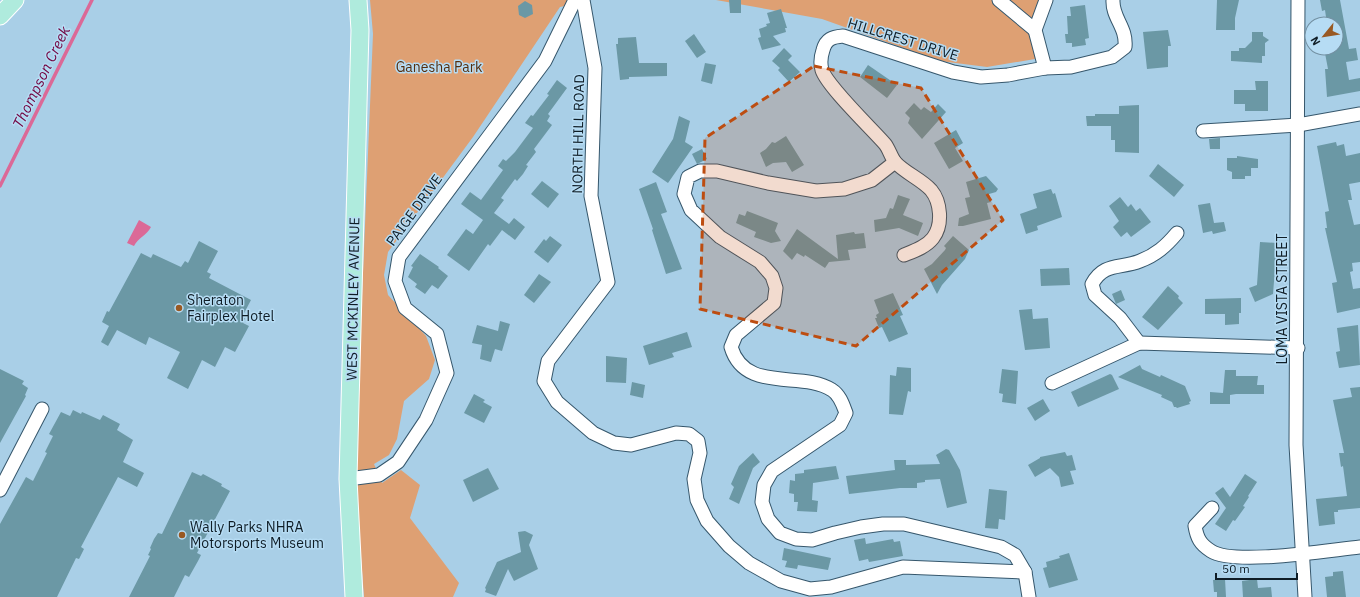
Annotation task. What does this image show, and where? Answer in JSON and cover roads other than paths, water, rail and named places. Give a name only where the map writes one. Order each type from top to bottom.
[{"type":"main road","points":[[0,16],[15,0]]},
{"type":"main road","name":"WEST MCKINLEY AVENUE","points":[[354,597],[348,479],[360,30],[358,0]]},
{"type":"street","name":"PAIGE DRIVE","points":[[348,479],[379,475],[398,462],[426,420],[447,373],[437,334],[405,308],[395,281],[399,257],[545,61],[575,0]]},
{"type":"street","name":"NORTH HILL ROAD","points":[[583,0],[595,68],[591,196],[608,282],[548,361],[544,381],[557,402],[593,432],[614,442],[631,445],[676,433],[689,434],[693,437],[698,441],[700,453],[694,479],[698,500],[707,521],[729,546],[749,563],[781,581],[810,589],[831,587],[903,567],[1025,572]]},
{"type":"street","points":[[999,0],[1035,30]]},
{"type":"street","points":[[1045,68],[1035,30],[1046,0]]},
{"type":"street","name":"HILLCREST DRIVE","points":[[895,162],[886,146],[832,86],[822,72],[820,57],[825,42],[833,37],[843,36],[953,72],[981,77],[1008,75],[1045,68],[1071,67],[1112,57],[1125,47],[1126,36],[1118,20],[1113,0]]},
{"type":"street","name":"LOMA VISTA STREET","points":[[1298,0],[1298,348],[1296,445],[1306,597]]},
{"type":"street","points":[[1203,131],[1298,126],[1360,114]]},
{"type":"street","points":[[904,255],[920,248],[933,238],[938,227],[940,214],[938,199],[930,189],[895,162],[872,180],[844,189],[816,191],[768,183],[717,171],[700,171],[688,177],[684,194],[691,210],[720,237],[760,262],[772,276],[776,288],[774,303],[736,336],[731,347],[734,357],[745,368],[764,376],[815,383],[833,390],[843,402],[846,413],[840,425],[772,471],[764,485],[762,502],[768,519],[780,533],[796,539],[812,540],[835,533],[868,526],[904,524],[1001,547],[1015,555],[1025,572],[1029,597]]},
{"type":"street","points":[[1139,343],[1120,318],[1095,295],[1092,284],[1097,274],[1108,268],[1139,262],[1154,255],[1164,248],[1177,233]]},
{"type":"street","points":[[1052,383],[1139,343],[1298,348]]},
{"type":"street","points":[[0,490],[42,409]]},
{"type":"street","points":[[1212,508],[1195,526],[1197,539],[1211,551],[1231,558],[1360,547]]},
{"type":"waterway","name":"Thompson Creek","points":[[0,186],[92,0]]},
{"type":"place","name":"Sheraton Fairplex Hotel","points":[[179,308]]},
{"type":"place","name":"Wally Parks NHRA Motorsports Museum","points":[[182,535]]},
{"type":"park label","name":"Ganesha Park","points":[[439,67]]}]
